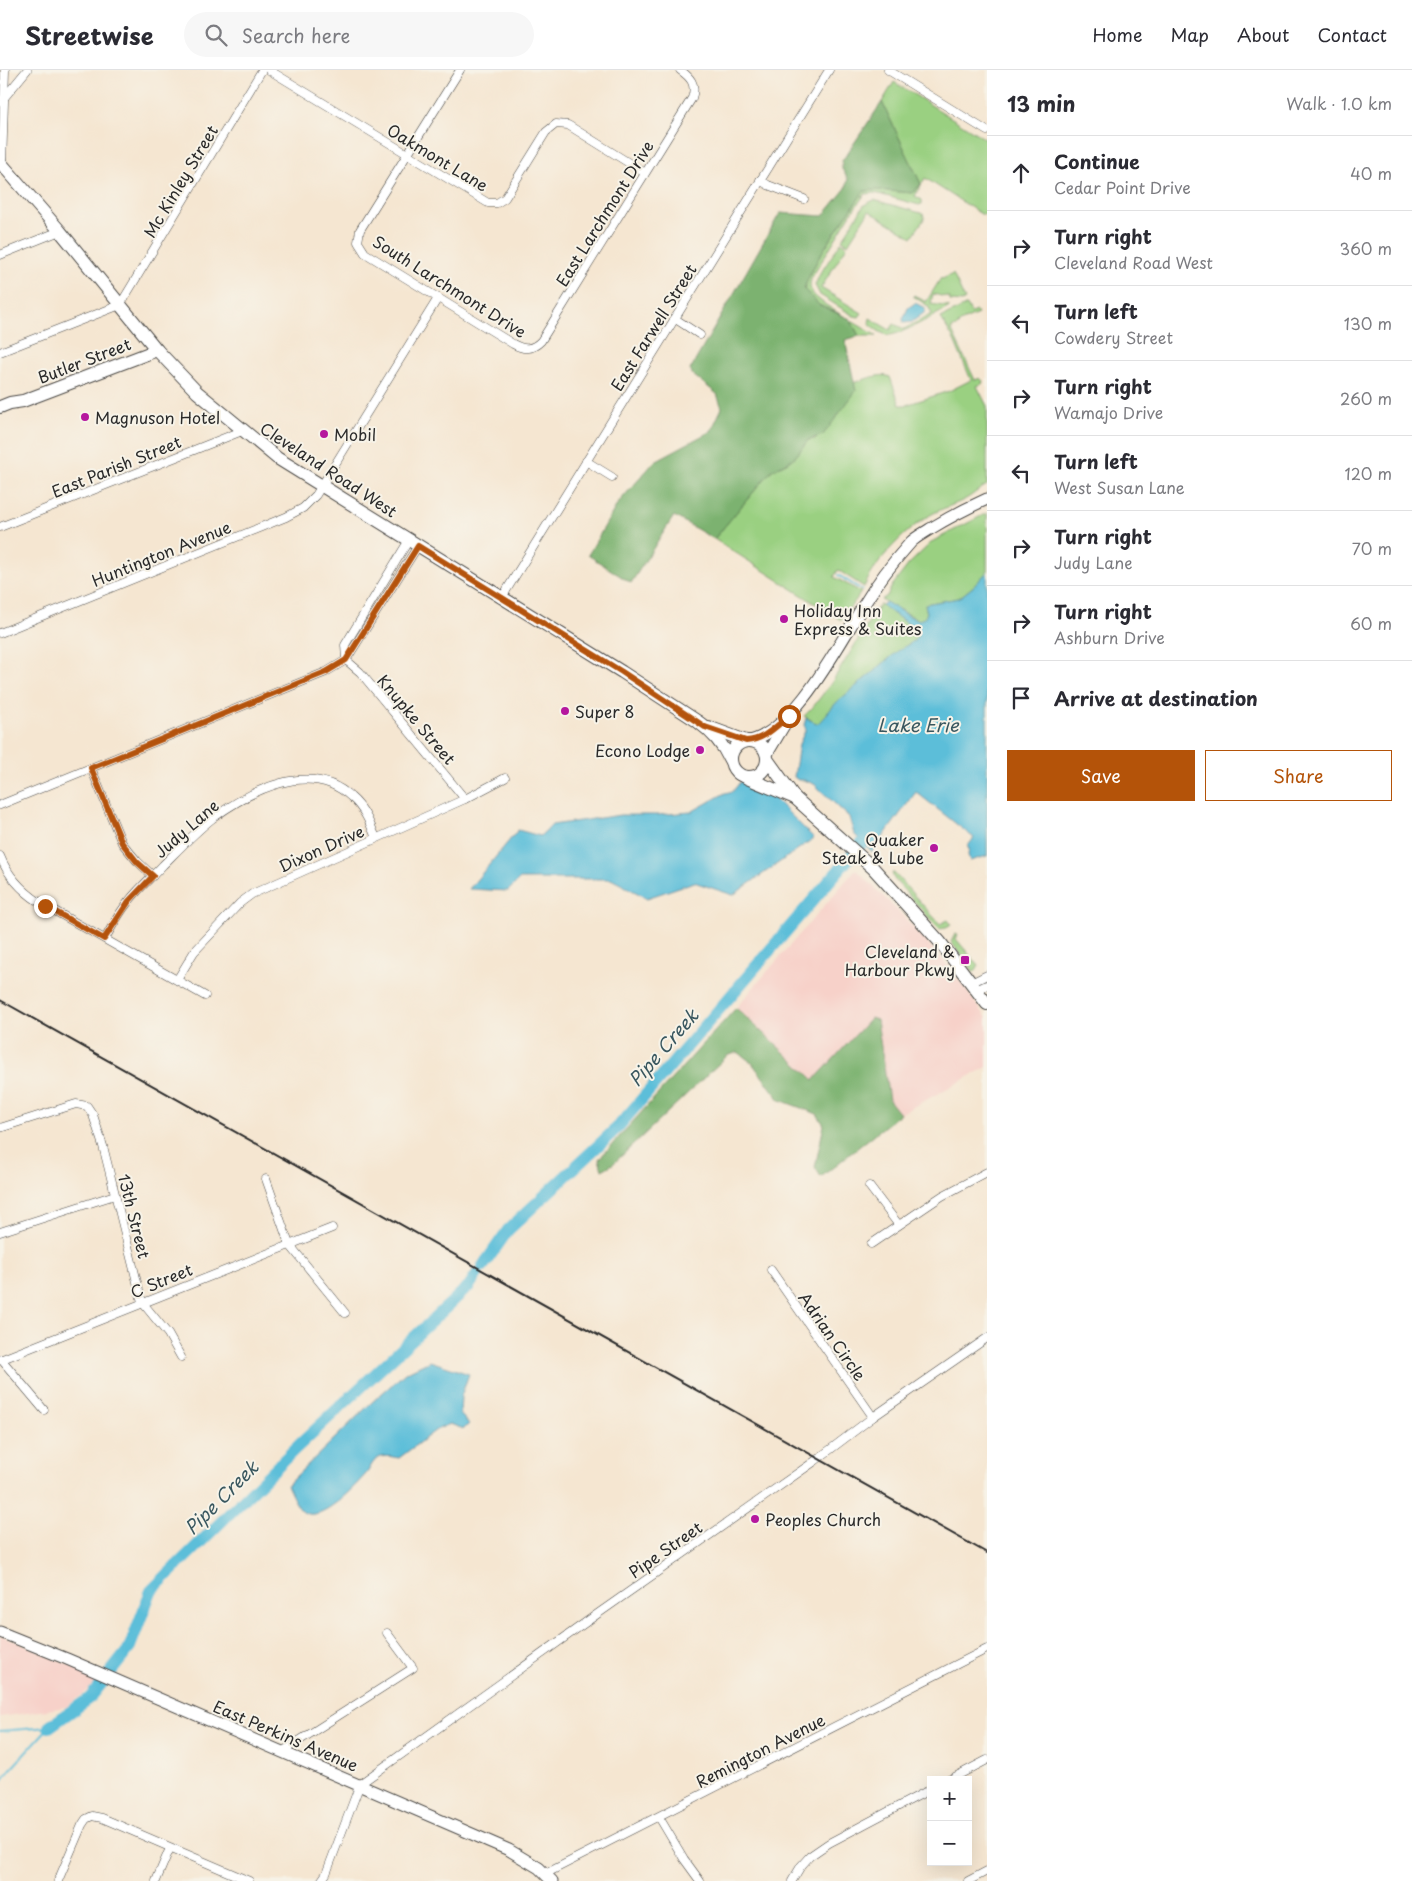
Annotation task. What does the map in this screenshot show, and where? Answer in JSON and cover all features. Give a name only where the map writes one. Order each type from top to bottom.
[{"type":"main road","name":"Cleveland Road West","points":[[1,163],[60,231],[157,350],[198,392],[242,430],[277,458],[501,599],[622,672],[705,727],[723,746],[730,760]]},
{"type":"main road","name":"Butler Street","points":[[0,407],[23,401],[157,350]]},
{"type":"main road","name":"Butler Street","points":[[0,415],[13,410],[23,401]]},
{"type":"main road","points":[[747,778],[760,774],[766,767],[767,756],[789,716],[834,653],[870,595],[913,540],[950,516],[987,499]]},
{"type":"main road","points":[[789,716],[767,734],[734,747],[730,760],[735,772],[795,798]]},
{"type":"main road","name":"Cleveland Road West","points":[[705,727],[748,741]]},
{"type":"main road","points":[[748,741],[759,744],[795,798],[873,868],[978,986],[987,1004]]},
{"type":"main road","name":"East Perkins Avenue","points":[[0,1632],[283,1751],[509,1850],[549,1877]]},
{"type":"street","points":[[1,163],[5,70]]},
{"type":"street","points":[[4,98],[27,70]]},
{"type":"street","name":"Mc Kinley Street","points":[[120,305],[262,70]]},
{"type":"street","name":"Oakmont Lane","points":[[269,70],[481,200],[495,204],[501,202],[508,194],[548,129],[556,124],[564,124],[645,173]]},
{"type":"street","points":[[407,155],[460,70]]},
{"type":"street","name":"East Larchmont Drive","points":[[529,349],[541,341],[692,98],[694,85],[690,77],[680,70]]},
{"type":"street","name":"East Farwell Street","points":[[501,599],[829,70]]},
{"type":"street","points":[[888,70],[987,131]]},
{"type":"street","name":"South Larchmont Drive","points":[[407,155],[360,230],[358,242],[366,253],[517,346],[529,349]]},
{"type":"street","points":[[760,180],[804,200]]},
{"type":"street","points":[[0,255],[60,231]]},
{"type":"street","name":"Huntington Avenue","points":[[0,633],[291,515],[307,505],[322,485],[438,298]]},
{"type":"street","points":[[0,352],[120,305]]},
{"type":"street","points":[[674,318],[700,335]]},
{"type":"street","name":"East Parish Street","points":[[0,527],[242,430]]},
{"type":"street","points":[[586,460],[612,478]]},
{"type":"street","points":[[0,805],[326,672],[346,660],[414,543]]},
{"type":"street","name":"Knupke Street","points":[[346,660],[360,672],[465,799]]},
{"type":"street","points":[[91,768],[122,843],[137,862],[153,876]]},
{"type":"street","name":"Dixon Drive","points":[[177,980],[194,952],[248,896],[465,799],[504,778]]},
{"type":"street","name":"Judy Lane","points":[[104,939],[129,901],[212,819],[249,797],[282,783],[296,779],[316,780],[330,784],[347,793],[364,811],[376,838]]},
{"type":"street","points":[[0,856],[12,877],[27,893],[45,906],[205,996]]},
{"type":"street","points":[[978,986],[987,975]]},
{"type":"street","name":"13th Street","points":[[0,1128],[75,1104],[84,1105],[90,1109],[115,1195],[142,1302],[168,1334],[181,1357]]},
{"type":"street","points":[[871,1244],[942,1196],[987,1172]]},
{"type":"street","points":[[266,1179],[289,1244],[345,1314]]},
{"type":"street","points":[[869,1186],[898,1224]]},
{"type":"street","points":[[0,1232],[115,1195]]},
{"type":"street","name":"C Street","points":[[1,1359],[332,1228]]},
{"type":"street","name":"Adrian Circle","points":[[771,1270],[873,1418]]},
{"type":"street","name":"Pipe Street","points":[[360,1784],[987,1338]]},
{"type":"street","points":[[1,1359],[44,1410]]},
{"type":"street","points":[[283,1751],[413,1668],[387,1633]]},
{"type":"street","name":"Remington Avenue","points":[[549,1877],[659,1817],[987,1649]]},
{"type":"street","points":[[957,1776],[987,1760]]},
{"type":"street","points":[[321,1881],[326,1874],[360,1784]]},
{"type":"street","points":[[792,1881],[810,1856],[829,1843],[927,1791]]},
{"type":"street","points":[[58,1881],[82,1824],[92,1816],[249,1881]]},
{"type":"street","points":[[659,1817],[700,1881]]},
{"type":"street","points":[[156,1881],[170,1848]]},
{"type":"street","points":[[968,1881],[987,1871]]},
{"type":"shaded area","points":[[856,869],[905,918],[949,967],[987,1018],[987,1067],[900,1114],[889,1100],[877,1020],[871,1018],[814,1080],[736,1008]]},
{"type":"shaded area","points":[[0,1635],[100,1678],[66,1707],[0,1717]]},
{"type":"green space","points":[[894,82],[987,140],[987,215],[981,214],[925,178],[915,196],[922,200],[922,204],[919,205],[875,193],[865,194],[850,215],[810,283],[811,290],[815,296],[843,316],[819,305],[804,289],[823,251],[864,191],[877,190],[913,193],[921,184],[882,102]]},
{"type":"green space","points":[[882,102],[921,184],[913,193],[877,190],[864,191],[815,264],[804,289],[819,305],[850,319],[859,336],[845,340],[856,391],[823,435],[808,440],[797,455],[772,470],[714,539],[674,516],[631,583],[588,555],[618,503],[655,461],[711,431],[722,408],[717,394],[693,375],[690,370],[780,213],[823,216],[846,188],[848,179],[842,169],[842,161]]},
{"type":"green space","points":[[874,200],[921,213],[924,215],[924,219],[912,237],[869,211],[848,244],[842,240],[864,205]]},
{"type":"green space","points":[[841,242],[847,246],[821,288],[862,313],[859,317],[854,316],[820,295],[815,285]]},
{"type":"green space","points":[[953,274],[965,300],[962,302],[950,301],[950,298],[933,294],[931,304],[950,307],[919,324],[895,334],[884,334],[869,323],[870,318],[890,330],[894,324],[904,329],[932,314],[928,306],[913,296],[926,302],[941,278]]},
{"type":"green space","points":[[967,305],[971,313],[976,311],[978,314],[960,322],[958,326],[951,329],[975,380],[980,378],[983,381],[982,384],[977,386],[987,406],[987,485],[964,500],[932,514],[902,536],[885,555],[864,587],[838,570],[834,577],[861,592],[841,620],[714,539],[772,470],[797,455],[808,440],[815,439],[853,383],[882,375],[890,377],[900,405],[906,405],[949,391],[971,380],[954,340],[941,318]]},
{"type":"green space","points":[[851,321],[871,333],[877,336],[859,336]]},
{"type":"green space","points":[[987,513],[987,572],[974,586],[959,598],[925,604],[927,613],[925,618],[919,620],[881,600],[887,596],[892,586],[909,564],[933,541]]},
{"type":"green space","points":[[880,604],[917,630],[918,636],[836,703],[818,724],[804,716],[832,682]]},
{"type":"green space","points":[[892,873],[940,924],[948,920],[951,924],[950,926],[939,929],[894,879]]},
{"type":"green space","points":[[955,934],[958,935],[956,939],[979,966],[974,972],[951,942]]},
{"type":"green space","points":[[736,1008],[814,1080],[871,1018],[877,1020],[889,1100],[900,1114],[821,1177],[815,1167],[824,1125],[817,1114],[780,1100],[752,1063],[738,1052],[727,1056],[613,1164],[602,1170],[599,1159]]},
{"type":"water","points":[[915,303],[925,308],[925,312],[912,322],[904,323],[903,319],[908,308]]},
{"type":"water","name":"Lake Erie","points":[[987,572],[987,856],[970,861],[968,855],[969,848],[967,847],[974,838],[916,792],[872,852],[854,834],[849,817],[814,784],[798,780],[794,777],[799,744],[806,729],[804,725],[806,718],[818,724],[836,703],[918,636],[917,630],[882,605],[886,602],[919,620],[924,618],[927,613],[925,604],[959,598]]},
{"type":"water","points":[[741,781],[764,788],[814,838],[733,895],[694,882],[647,898],[611,879],[520,879],[508,891],[469,889],[518,830],[540,836],[552,825],[621,815],[657,815],[691,812],[725,793],[733,791]]},
{"type":"water","points":[[430,1361],[469,1374],[461,1396],[460,1414],[469,1424],[464,1429],[450,1424],[436,1430],[399,1458],[380,1457],[375,1460],[361,1480],[337,1502],[319,1513],[310,1514],[303,1512],[287,1485],[371,1403],[405,1373]]},
{"type":"waterway","points":[[838,575],[862,590]]},
{"type":"waterway","name":"Pipe Creek","points":[[483,1266],[508,1230],[618,1127],[862,843]]},
{"type":"waterway","name":"Pipe Creek","points":[[49,1727],[90,1698],[129,1649],[151,1591],[296,1448],[469,1286],[477,1274]]},
{"type":"waterway","name":"Pipe Creek","points":[[0,1731],[49,1727]]},
{"type":"waterway","points":[[0,1784],[10,1770],[49,1727]]},
{"type":"railway","points":[[0,1000],[987,1553]]},
{"type":"place","name":"Magnuson Hotel","points":[[85,417]]},
{"type":"place","name":"Mobil","points":[[324,434]]},
{"type":"place","name":"Holiday Inn Express & Suites","points":[[784,619]]},
{"type":"place","name":"Super 8","points":[[565,711]]},
{"type":"place","name":"Econo Lodge","points":[[700,750]]},
{"type":"place","name":"Quaker Steak & Lube","points":[[934,848]]},
{"type":"place","name":"Cleveland & Harbour Pkwy","points":[[965,960]]},
{"type":"place","name":"Peoples Church","points":[[755,1519]]},
{"type":"route","points":[[45,906],[104,939],[136,892],[153,876],[137,862],[122,843],[91,768],[326,672],[346,660],[418,546],[622,672],[705,727],[750,741],[771,732],[789,716]]}]
